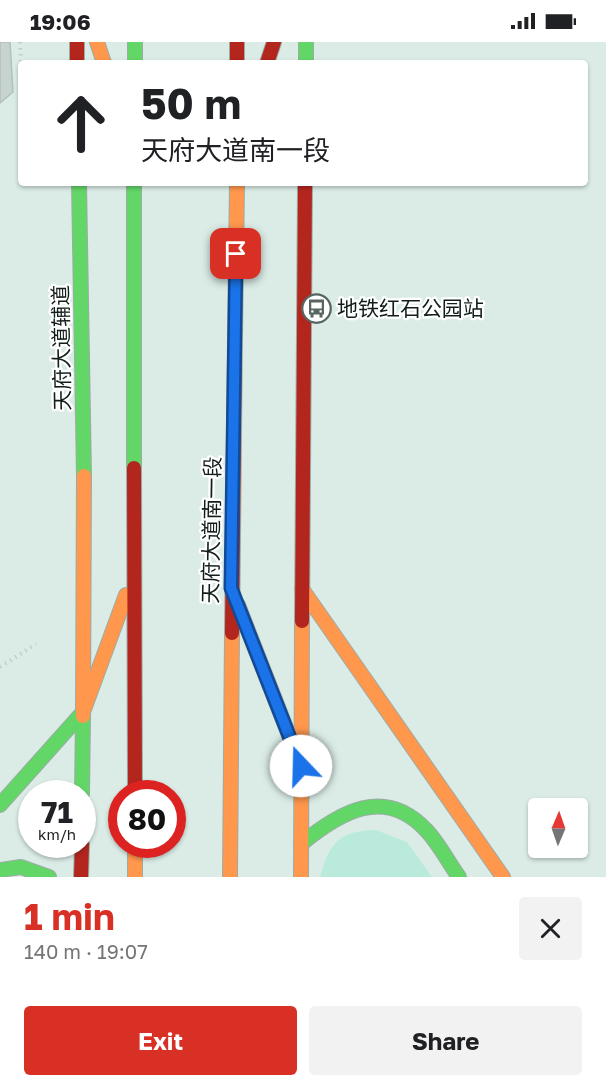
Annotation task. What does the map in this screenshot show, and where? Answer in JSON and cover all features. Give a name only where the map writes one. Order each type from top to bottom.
[{"type":"main road","points":[[77,42],[77,60]]},
{"type":"main road","points":[[97,42],[103,60]]},
{"type":"main road","points":[[135,42],[135,60]]},
{"type":"main road","points":[[237,42],[237,60]]},
{"type":"main road","points":[[268,60],[274,42]]},
{"type":"main road","points":[[306,42],[306,60]]},
{"type":"main road","name":"天府大道辅道","points":[[79,186],[84,512],[82,780]]},
{"type":"main road","points":[[134,186],[135,780]]},
{"type":"main road","name":"天府大道南一段","points":[[230,877],[231,588],[237,186]]},
{"type":"main road","points":[[301,877],[305,189]]},
{"type":"main road","points":[[0,806],[83,712],[134,573]]},
{"type":"main road","points":[[231,588],[301,766]]},
{"type":"main road","points":[[302,589],[503,877]]},
{"type":"main road","points":[[301,844],[346,811],[370,805],[400,810],[422,825],[459,877]]},
{"type":"main road","points":[[81,877],[82,858]]},
{"type":"main road","points":[[135,858],[135,877]]},
{"type":"main road","points":[[0,870],[21,867],[49,877]]},
{"type":"path","points":[[20,42],[21,60]]},
{"type":"path","points":[[0,667],[36,644]]},
{"type":"green space","points":[[376,830],[407,842],[432,877],[320,877],[332,847],[338,841],[353,833]]},
{"type":"building","points":[[0,42],[10,42],[13,92],[0,103]]},
{"type":"traffic: fast","points":[[135,42],[135,60]]},
{"type":"traffic: fast","points":[[306,42],[306,60]]},
{"type":"traffic: fast","points":[[79,186],[84,476]]},
{"type":"traffic: fast","points":[[134,186],[134,468]]},
{"type":"traffic: fast","points":[[0,805],[83,712]]},
{"type":"traffic: fast","points":[[82,780],[83,716]]},
{"type":"traffic: fast","points":[[301,844],[331,822],[363,808],[379,806],[395,809],[411,817],[427,831],[459,877]]},
{"type":"traffic: fast","points":[[0,870],[21,867],[49,877]]},
{"type":"traffic: slow","points":[[97,42],[103,60]]},
{"type":"traffic: slow","points":[[235,336],[237,186]]},
{"type":"traffic: slow","points":[[83,716],[84,476]]},
{"type":"traffic: slow","points":[[302,589],[503,877]]},
{"type":"traffic: slow","points":[[83,712],[126,595]]},
{"type":"traffic: slow","points":[[301,877],[302,621]]},
{"type":"traffic: slow","points":[[230,877],[232,633]]},
{"type":"traffic: slow","points":[[135,858],[135,877]]},
{"type":"traffic: jam","points":[[77,42],[77,60]]},
{"type":"traffic: jam","points":[[237,42],[237,60]]},
{"type":"traffic: jam","points":[[268,60],[274,42]]},
{"type":"traffic: jam","points":[[302,621],[305,186]]},
{"type":"traffic: jam","points":[[232,633],[235,336]]},
{"type":"traffic: jam","points":[[134,468],[135,780]]},
{"type":"traffic: jam","points":[[238,605],[301,766]]},
{"type":"traffic: jam","points":[[81,877],[82,858]]},
{"type":"place","name":"地铁红石公园站","points":[[316,308]]},
{"type":"route","points":[[236,254],[231,588],[301,766]]}]
